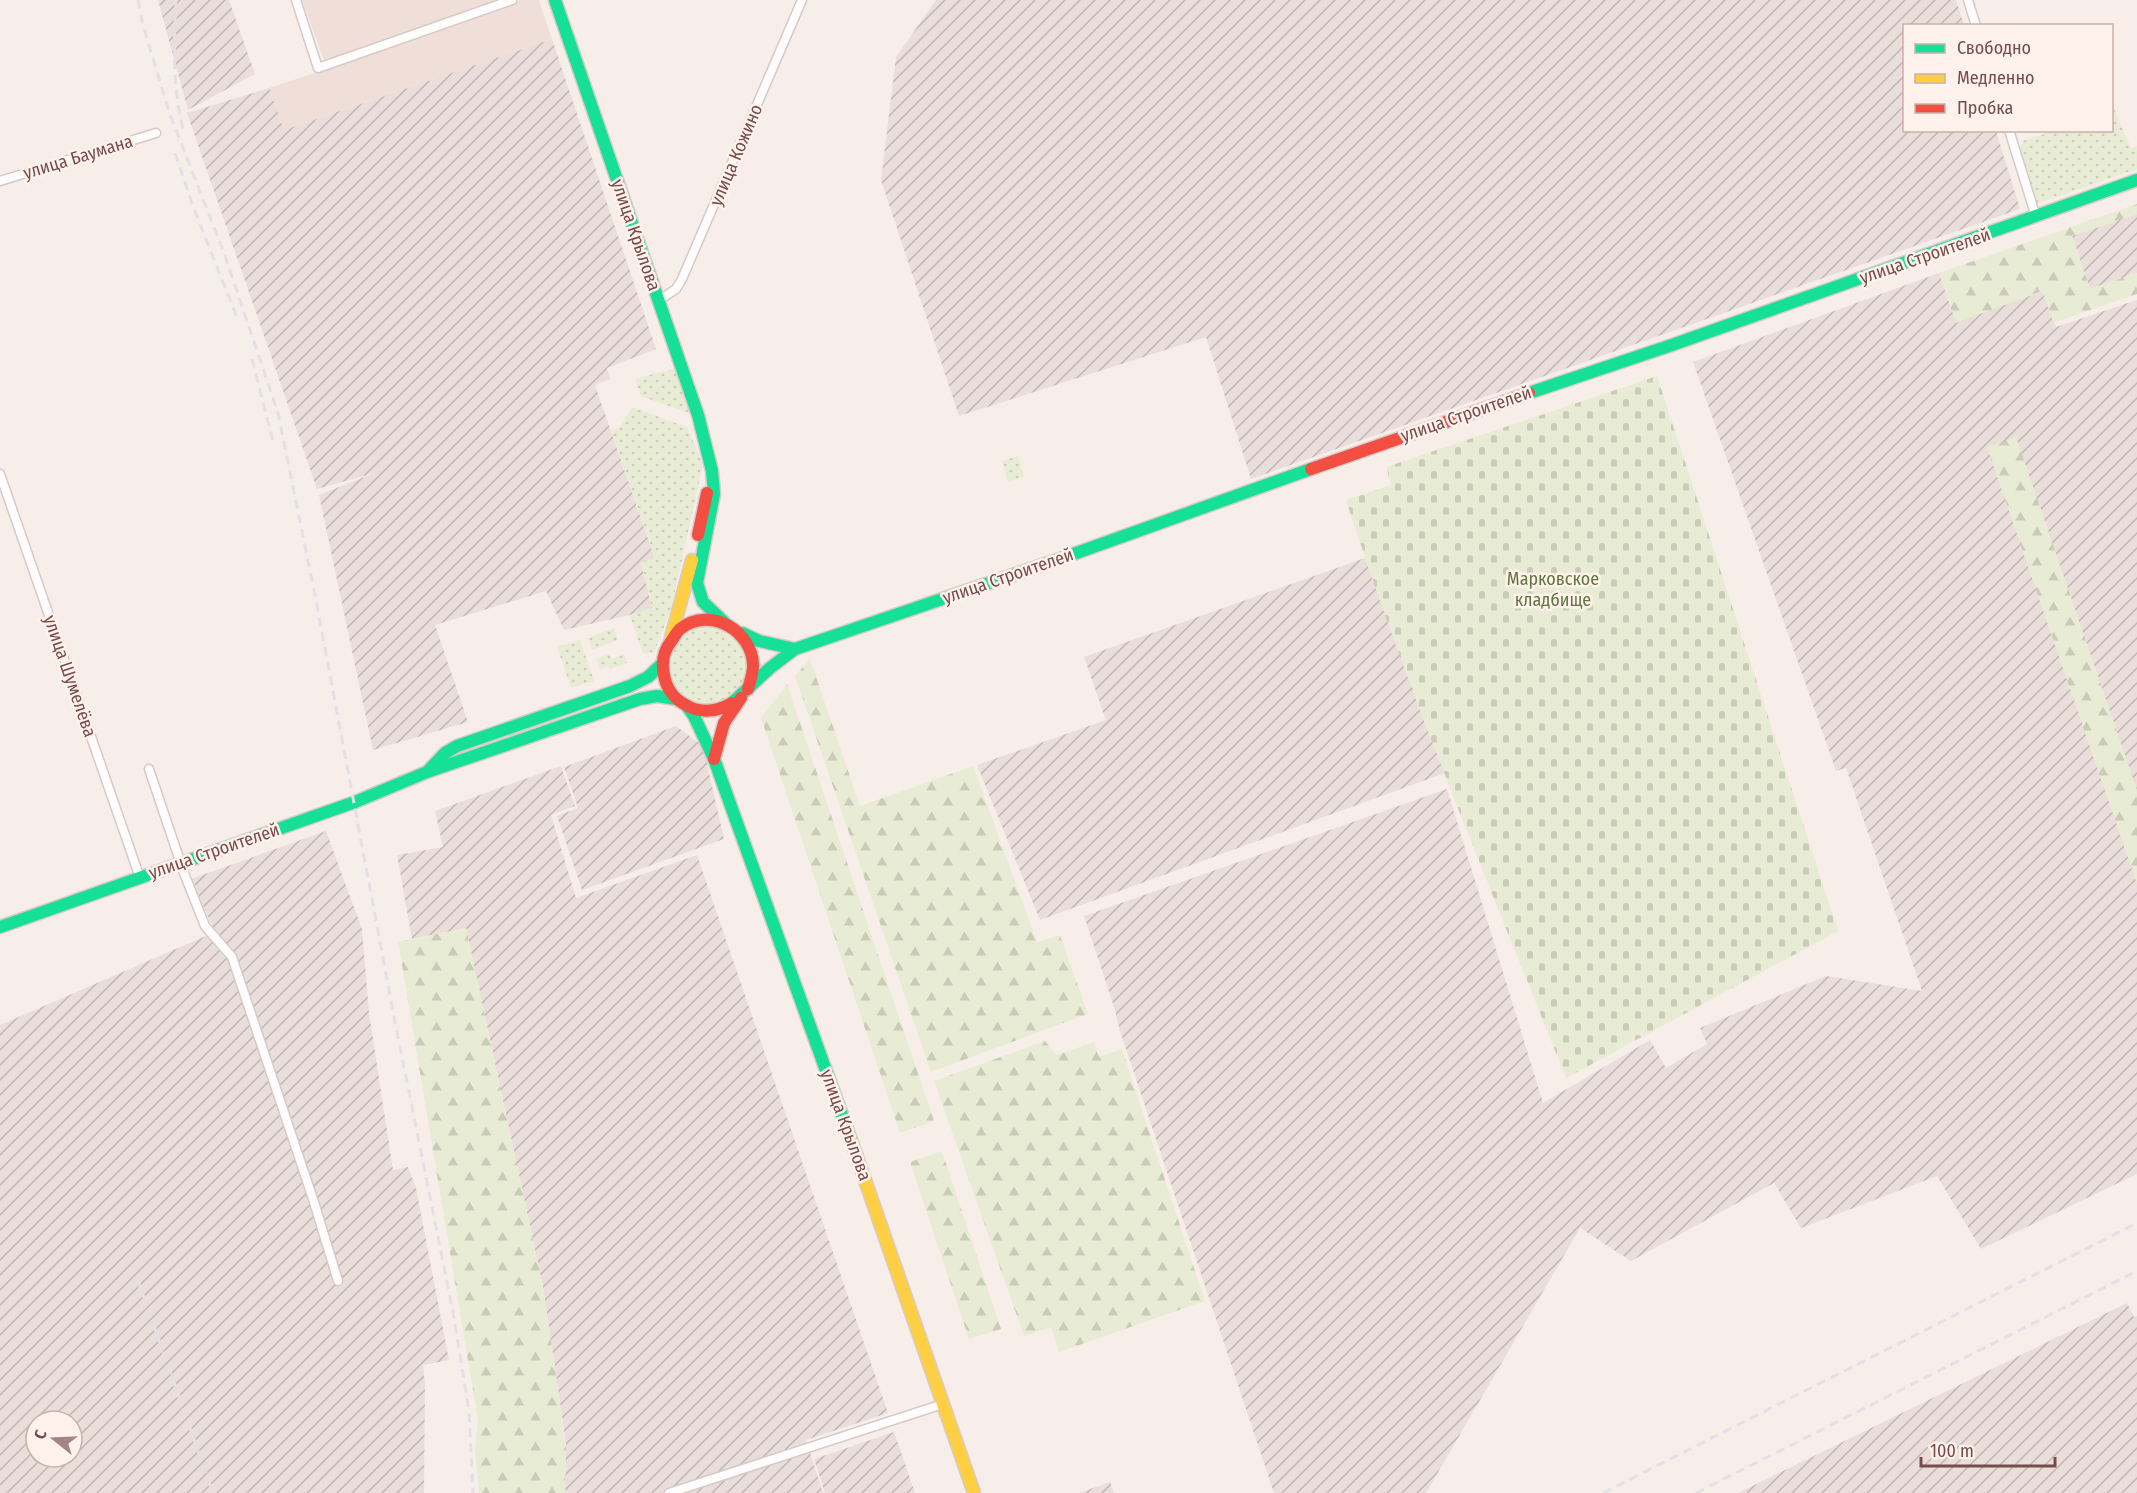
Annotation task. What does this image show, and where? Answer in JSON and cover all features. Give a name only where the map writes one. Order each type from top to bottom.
[{"type":"main road","name":"улица Крылова","points":[[555,0],[698,415],[712,471],[714,494],[697,575],[697,586],[707,608],[724,622]]},
{"type":"main road","name":"улица Строителей","points":[[0,927],[355,802],[427,772],[640,699],[657,696],[681,702],[701,711],[716,711],[729,706],[770,667],[795,649],[1054,561],[1337,458],[1672,345],[2137,180]]},
{"type":"main road","name":"улица Крылова","points":[[671,638],[688,579],[712,471]]},
{"type":"main road","points":[[681,702],[668,688],[662,664],[671,638],[696,621],[724,622],[740,633],[759,641],[795,649]]},
{"type":"main road","points":[[714,759],[724,723],[753,678],[753,653],[748,642],[740,633]]},
{"type":"main road","name":"улица Строителей","points":[[427,772],[445,753],[457,746],[630,686],[648,677],[662,664]]},
{"type":"main road","name":"улица Крылова","points":[[681,702],[694,716],[714,759],[841,1110],[974,1493]]},
{"type":"street","points":[[296,0],[318,68],[512,0]]},
{"type":"street","name":"улица Кожино","points":[[658,301],[676,289],[682,279],[802,0]]},
{"type":"street","points":[[1968,0],[1975,24]]},
{"type":"street","points":[[2010,132],[2036,217]]},
{"type":"street","name":"улица Баумана","points":[[0,181],[156,133]]},
{"type":"street","name":"улица Шумелёва","points":[[0,474],[140,878]]},
{"type":"street","points":[[149,769],[180,863],[205,927],[232,957],[338,1281]]},
{"type":"street","points":[[669,1493],[943,1404]]},
{"type":"shaded area","points":[[158,0],[229,0],[255,74],[188,110]]},
{"type":"shaded area","points":[[302,0],[539,0],[552,39],[284,130],[269,88],[327,69]]},
{"type":"shaded area","points":[[936,0],[1956,0],[1964,24],[1903,24],[1903,132],[1996,132],[2020,209],[1251,479],[1206,337],[959,416],[881,180],[896,57]]},
{"type":"shaded area","points":[[552,39],[656,349],[607,368],[610,379],[595,385],[655,559],[641,564],[652,608],[564,630],[546,591],[435,625],[468,722],[373,750],[319,495],[374,473],[317,489],[187,113],[269,88],[284,130]]},
{"type":"shaded area","points":[[2137,214],[2137,273],[2090,289],[2072,236]]},
{"type":"shaded area","points":[[1939,273],[1956,322],[2043,291],[2056,327],[2137,300],[2137,1174],[1981,1249],[1937,1176],[1801,1228],[1774,1183],[1631,1261],[1580,1228],[1426,1493],[1274,1493],[1084,916],[1447,789],[1543,1103],[1650,1040],[1666,1068],[1707,1044],[1700,1028],[1826,976],[1922,991],[1846,768],[1836,771],[1693,362]]},
{"type":"shaded area","points":[[1365,558],[1445,773],[1040,920],[977,765],[1106,720],[1084,657]]},
{"type":"shaded area","points":[[676,726],[703,746],[724,839],[582,890],[557,816],[578,808],[564,767]]},
{"type":"shaded area","points":[[561,766],[575,806],[551,815],[576,898],[697,855],[888,1413],[806,1440],[823,1493],[565,1493],[566,1444],[543,1287],[466,928],[412,939],[397,855],[443,847],[435,811]]},
{"type":"shaded area","points":[[326,831],[362,929],[369,1013],[393,1170],[408,1167],[416,1188],[449,1360],[423,1365],[425,1383],[424,1493],[0,1493],[0,1025],[215,932],[191,879]]},
{"type":"shaded area","points":[[2127,1303],[2134,1317],[2137,1316],[2137,1493],[1738,1493]]},
{"type":"shaded area","points":[[894,1432],[915,1493],[825,1493],[814,1459]]},
{"type":"shaded area","points":[[1110,1482],[1114,1493],[1079,1493]]},
{"type":"green space","points":[[2113,106],[2131,148],[2137,146],[2137,169],[2036,204],[2020,149],[2023,141],[2051,132],[2113,132]]},
{"type":"green space","points":[[2137,204],[2137,214],[2072,236],[2090,289],[2137,273],[2137,294],[2056,322],[2053,321],[2042,291],[1956,323],[1939,273]]},
{"type":"green space","points":[[676,368],[691,414],[641,396],[635,379]]},
{"type":"green space","name":"Марковское кладбище","points":[[1657,376],[1838,931],[1566,1078],[1423,719],[1346,500],[1391,485],[1386,467]]},
{"type":"green space","points":[[632,407],[687,427],[703,465],[671,609],[654,653],[643,654],[630,615],[652,608],[641,563],[655,558],[611,430],[619,428]]},
{"type":"green space","points":[[2016,437],[2137,790],[2137,884],[1987,447]]},
{"type":"green space","points":[[1018,456],[1024,477],[1008,482],[1002,461]]},
{"type":"green space","points":[[709,626],[724,629],[737,637],[745,650],[748,665],[745,680],[737,693],[724,701],[709,704],[694,701],[681,693],[673,680],[670,665],[673,650],[681,637],[694,629]]},
{"type":"green space","points":[[614,628],[618,640],[592,650],[588,638]]},
{"type":"green space","points":[[580,640],[594,681],[571,688],[557,647]]},
{"type":"green space","points":[[609,654],[611,659],[624,654],[627,663],[610,669],[608,666],[600,670],[596,659]]},
{"type":"green space","points":[[810,659],[860,806],[973,766],[1037,942],[1060,935],[1088,1014],[931,1072],[795,676]]},
{"type":"green space","points":[[787,684],[934,1121],[900,1133],[761,718]]},
{"type":"green space","points":[[466,928],[543,1287],[566,1444],[565,1493],[479,1493],[475,1449],[478,1420],[398,942]]},
{"type":"green space","points":[[1045,1041],[1057,1055],[1094,1042],[1099,1057],[1122,1049],[1205,1301],[1059,1352],[1051,1327],[1024,1336],[934,1081]]},
{"type":"green space","points":[[942,1151],[1001,1329],[969,1339],[910,1162]]},
{"type":"railway","points":[[138,0],[143,25],[169,112],[224,253],[278,413],[453,1312],[469,1411],[473,1493]]},
{"type":"railway","points":[[176,0],[174,50],[177,99],[184,132]]},
{"type":"railway","points":[[175,153],[194,209],[238,320]]},
{"type":"railway","points":[[252,359],[273,441]]},
{"type":"railway","points":[[1603,1493],[2137,1223]]},
{"type":"railway","points":[[1696,1493],[2137,1271]]},
{"type":"railway","points":[[138,1281],[213,1493]]},
{"type":"traffic: fast","points":[[555,0],[698,415],[712,471],[714,494],[697,583],[703,602],[724,622]]},
{"type":"traffic: fast","points":[[1529,393],[1672,345],[2137,180]]},
{"type":"traffic: fast","points":[[732,703],[770,668],[795,649],[1054,561],[1311,469]]},
{"type":"traffic: fast","points":[[742,633],[759,641],[795,649]]},
{"type":"traffic: fast","points":[[429,770],[445,753],[457,746],[630,686],[648,677],[662,664]]},
{"type":"traffic: fast","points":[[0,927],[355,802],[427,772],[640,699],[657,696],[676,699]]},
{"type":"traffic: fast","points":[[687,706],[714,759],[851,1140]]},
{"type":"traffic: slow","points":[[671,638],[692,560]]},
{"type":"traffic: slow","points":[[851,1140],[974,1493]]},
{"type":"traffic: jam","points":[[1311,469],[1529,393]]},
{"type":"traffic: jam","points":[[698,535],[707,493]]},
{"type":"traffic: jam","points":[[732,703],[714,710],[696,709],[677,699],[668,688],[663,670],[664,656],[680,629],[692,622],[704,620],[728,625],[738,633],[746,642],[751,653],[753,669],[748,689]]},
{"type":"traffic: jam","points":[[714,759],[724,723],[741,698]]}]
